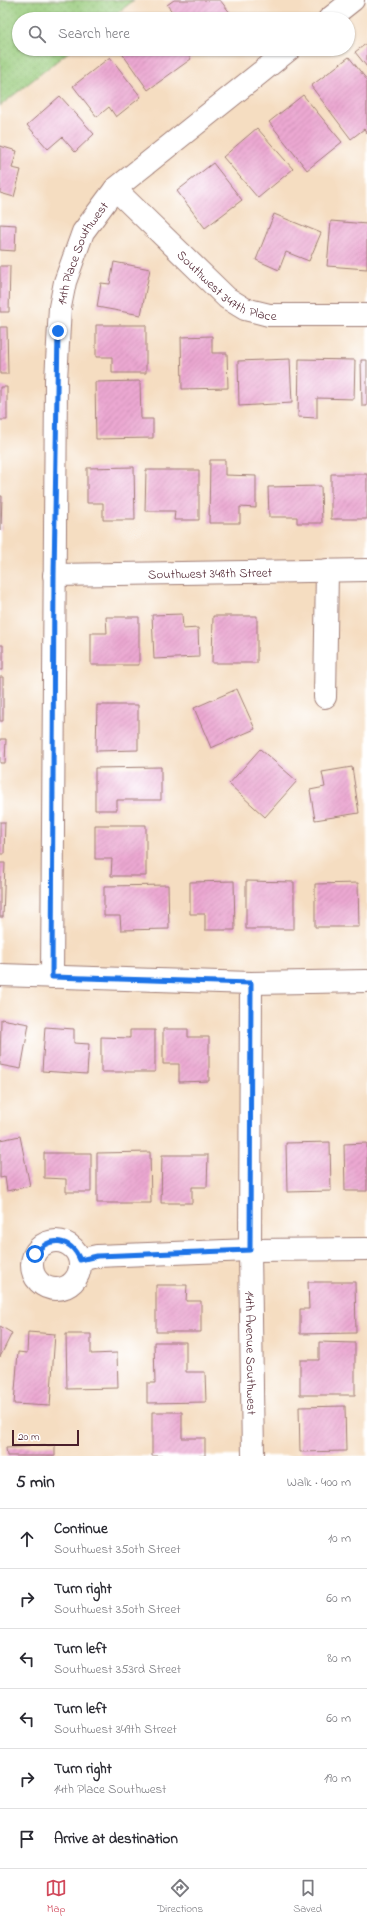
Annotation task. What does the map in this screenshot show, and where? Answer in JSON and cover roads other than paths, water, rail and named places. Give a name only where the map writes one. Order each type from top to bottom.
[{"type":"street","points":[[338,12],[353,0]]},
{"type":"street","name":"14th Place Southwest","points":[[52,977],[56,380],[60,307],[65,282],[83,232],[115,189],[281,56]]},
{"type":"street","name":"Southwest 347th Place","points":[[115,189],[227,298],[245,309],[269,315],[367,315]]},
{"type":"street","points":[[326,697],[327,570]]},
{"type":"street","name":"Southwest 348th Street","points":[[54,575],[367,570]]},
{"type":"street","points":[[0,975],[251,983],[367,981]]},
{"type":"street","name":"14th Avenue Southwest","points":[[251,983],[250,1250],[253,1456]]},
{"type":"street","points":[[80,1260],[97,1256],[250,1250],[367,1249]]}]
